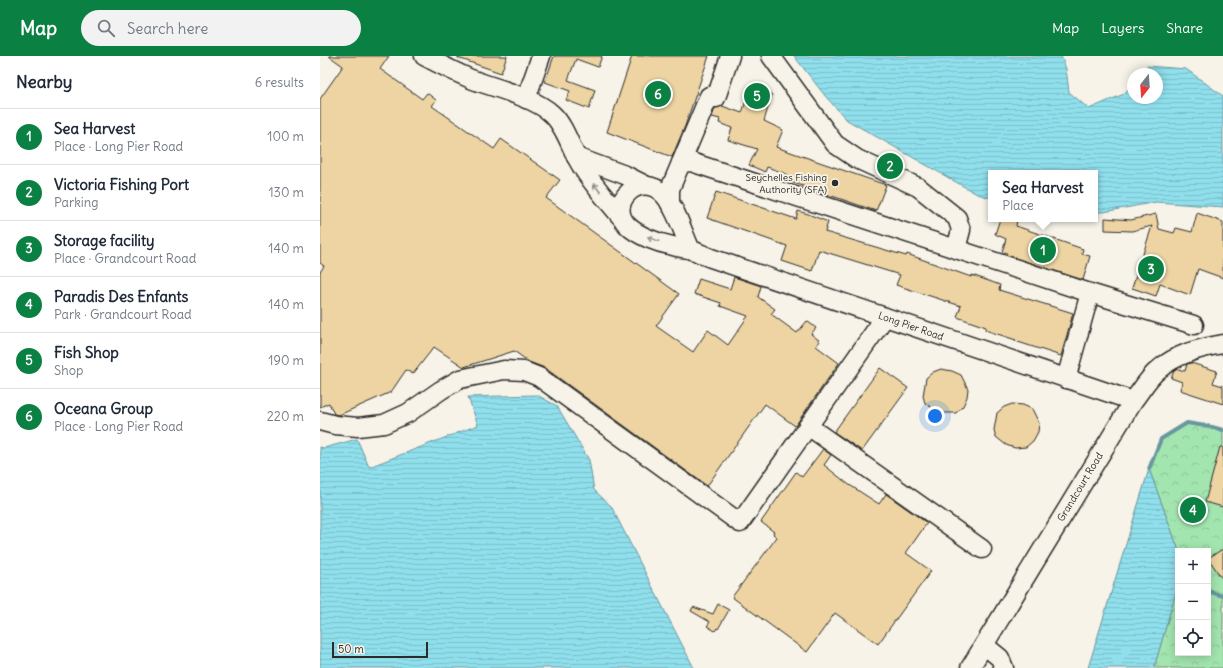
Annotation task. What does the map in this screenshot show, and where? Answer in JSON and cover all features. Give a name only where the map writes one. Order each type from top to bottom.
[{"type":"street","name":"Long Pier Road","points":[[424,56],[442,62],[470,78],[538,104],[550,112],[558,120],[576,157],[592,180],[626,224],[642,235],[672,246],[691,250],[1133,401]]},
{"type":"street","points":[[526,99],[541,56]]},
{"type":"street","points":[[670,204],[670,190],[709,96],[716,98],[730,56]]},
{"type":"street","points":[[771,56],[835,144],[857,159],[918,187],[957,218],[960,230],[956,249]]},
{"type":"street","points":[[576,157],[625,175],[659,190],[670,204],[691,250]]},
{"type":"street","points":[[681,163],[691,162],[704,166],[1194,326]]},
{"type":"street","points":[[621,217],[620,210],[622,203],[628,193],[636,187],[645,185]]},
{"type":"street","points":[[1066,379],[1090,293]]},
{"type":"street","points":[[320,421],[335,425],[358,427],[384,424],[408,413],[460,379],[504,370],[524,371],[539,377],[740,523],[885,317]]},
{"type":"street","name":"Grandcourt Road","points":[[970,668],[1133,401],[1158,370],[1178,357],[1192,350],[1223,344]]},
{"type":"street","points":[[808,426],[982,549]]},
{"type":"street","points":[[984,646],[1000,658],[1004,668]]},
{"type":"green space","points":[[1187,423],[1212,427],[1223,431],[1223,668],[1154,668],[1175,595],[1175,656],[1211,656],[1211,548],[1178,548],[1149,469],[1161,439]]},
{"type":"water","points":[[794,56],[1061,56],[1066,69],[1069,92],[1089,109],[1124,94],[1127,90],[1127,104],[1163,104],[1163,68],[1146,68],[1147,66],[1186,69],[1223,96],[1223,207],[1156,202],[1098,212],[1098,170],[988,170],[988,197],[977,194],[847,120],[826,97]]},
{"type":"water","points":[[537,395],[557,406],[589,460],[594,490],[611,506],[694,668],[320,668],[320,447],[324,448],[357,439],[369,467],[478,425],[468,397]]},
{"type":"water","points":[[1149,469],[1178,548],[1175,548],[1175,595],[1154,668],[1088,668]]},
{"type":"building","points":[[329,56],[389,56],[380,69],[422,99],[427,93],[436,100],[432,106],[494,149],[501,139],[560,180],[546,198],[679,294],[656,326],[693,352],[708,330],[728,345],[748,316],[720,306],[721,303],[694,294],[699,279],[730,289],[734,277],[761,286],[758,297],[775,309],[771,314],[797,333],[807,321],[816,328],[811,334],[820,341],[816,346],[839,363],[795,426],[765,404],[707,486],[545,368],[529,362],[514,351],[464,367],[434,347],[413,374],[406,370],[391,392],[339,415],[334,414],[329,403],[320,407],[320,272],[324,266],[320,263],[320,99],[343,66]]},
{"type":"building","points":[[458,56],[507,56],[501,73],[458,58]]},
{"type":"building","points":[[554,56],[602,56],[598,67],[576,59],[568,80],[595,90],[589,109],[566,100],[570,91],[545,82]]},
{"type":"building","points":[[632,56],[709,56],[685,126],[672,157],[607,132]]},
{"type":"building","points":[[750,88],[772,95],[764,121],[783,130],[776,147],[886,185],[876,211],[785,180],[787,174],[767,167],[765,172],[749,165],[757,149],[728,140],[732,128],[719,123],[720,119],[712,117],[715,108],[722,106],[742,113]]},
{"type":"building","points":[[716,192],[796,219],[798,211],[808,214],[828,222],[825,232],[906,256],[907,254],[971,277],[972,275],[1000,285],[999,290],[1073,313],[1061,356],[985,330],[986,327],[957,317],[961,306],[896,285],[900,275],[819,250],[812,271],[782,261],[787,246],[707,218]]},
{"type":"building","points":[[1197,213],[1223,222],[1223,278],[1198,269],[1190,295],[1160,284],[1156,296],[1132,288],[1152,226],[1132,231],[1105,230],[1105,218],[1131,220],[1156,214],[1159,229],[1174,233],[1176,228],[1192,232]]},
{"type":"building","points":[[999,222],[1017,222],[1016,226],[1083,249],[1082,254],[1090,256],[1083,280],[1006,255],[1007,253],[1002,252],[1006,239],[995,234]]},
{"type":"building","points":[[1191,363],[1217,371],[1213,383],[1223,386],[1223,404],[1180,390],[1182,382],[1171,378],[1174,371],[1178,369],[1185,371],[1187,364]]},
{"type":"building","points":[[880,368],[908,388],[862,451],[834,432]]},
{"type":"building","points":[[941,369],[952,371],[961,375],[968,389],[967,397],[963,406],[956,413],[944,413],[935,410],[925,403],[923,396],[926,378],[933,372]]},
{"type":"building","points":[[1012,404],[1023,405],[1032,409],[1039,423],[1038,432],[1033,441],[1026,447],[1015,448],[1006,445],[996,437],[994,430],[997,413],[1004,407]]},
{"type":"building","points":[[1220,447],[1223,447],[1223,507],[1205,502]]},
{"type":"building","points":[[823,449],[831,455],[824,465],[848,484],[879,504],[886,494],[927,523],[906,553],[931,571],[878,644],[835,613],[807,652],[732,597],[777,537],[773,534],[774,532],[761,522],[796,472],[802,477]]},
{"type":"building","points":[[1223,549],[1223,580],[1211,562],[1211,556]]},
{"type":"building","points":[[718,604],[729,610],[718,629],[717,628],[715,631],[707,626],[710,622],[691,611],[693,607],[713,614]]},
{"type":"waterway","points":[[1149,469],[1161,439],[1187,423],[1223,430]]},
{"type":"waterway","points":[[1211,592],[1223,596]]},
{"type":"place","name":"Oceana Group","points":[[658,94]]},
{"type":"place","name":"Fish Shop","points":[[757,96]]},
{"type":"place","name":"Victoria Fishing Port","points":[[890,166]]},
{"type":"place","name":"Seychelles Fishing Authority (SFA)","points":[[835,183]]},
{"type":"place","name":"Sea Harvest","points":[[1043,250]]},
{"type":"place","name":"Storage facility","points":[[1151,269]]},
{"type":"place","name":"Paradis Des Enfants","points":[[1193,510]]}]
